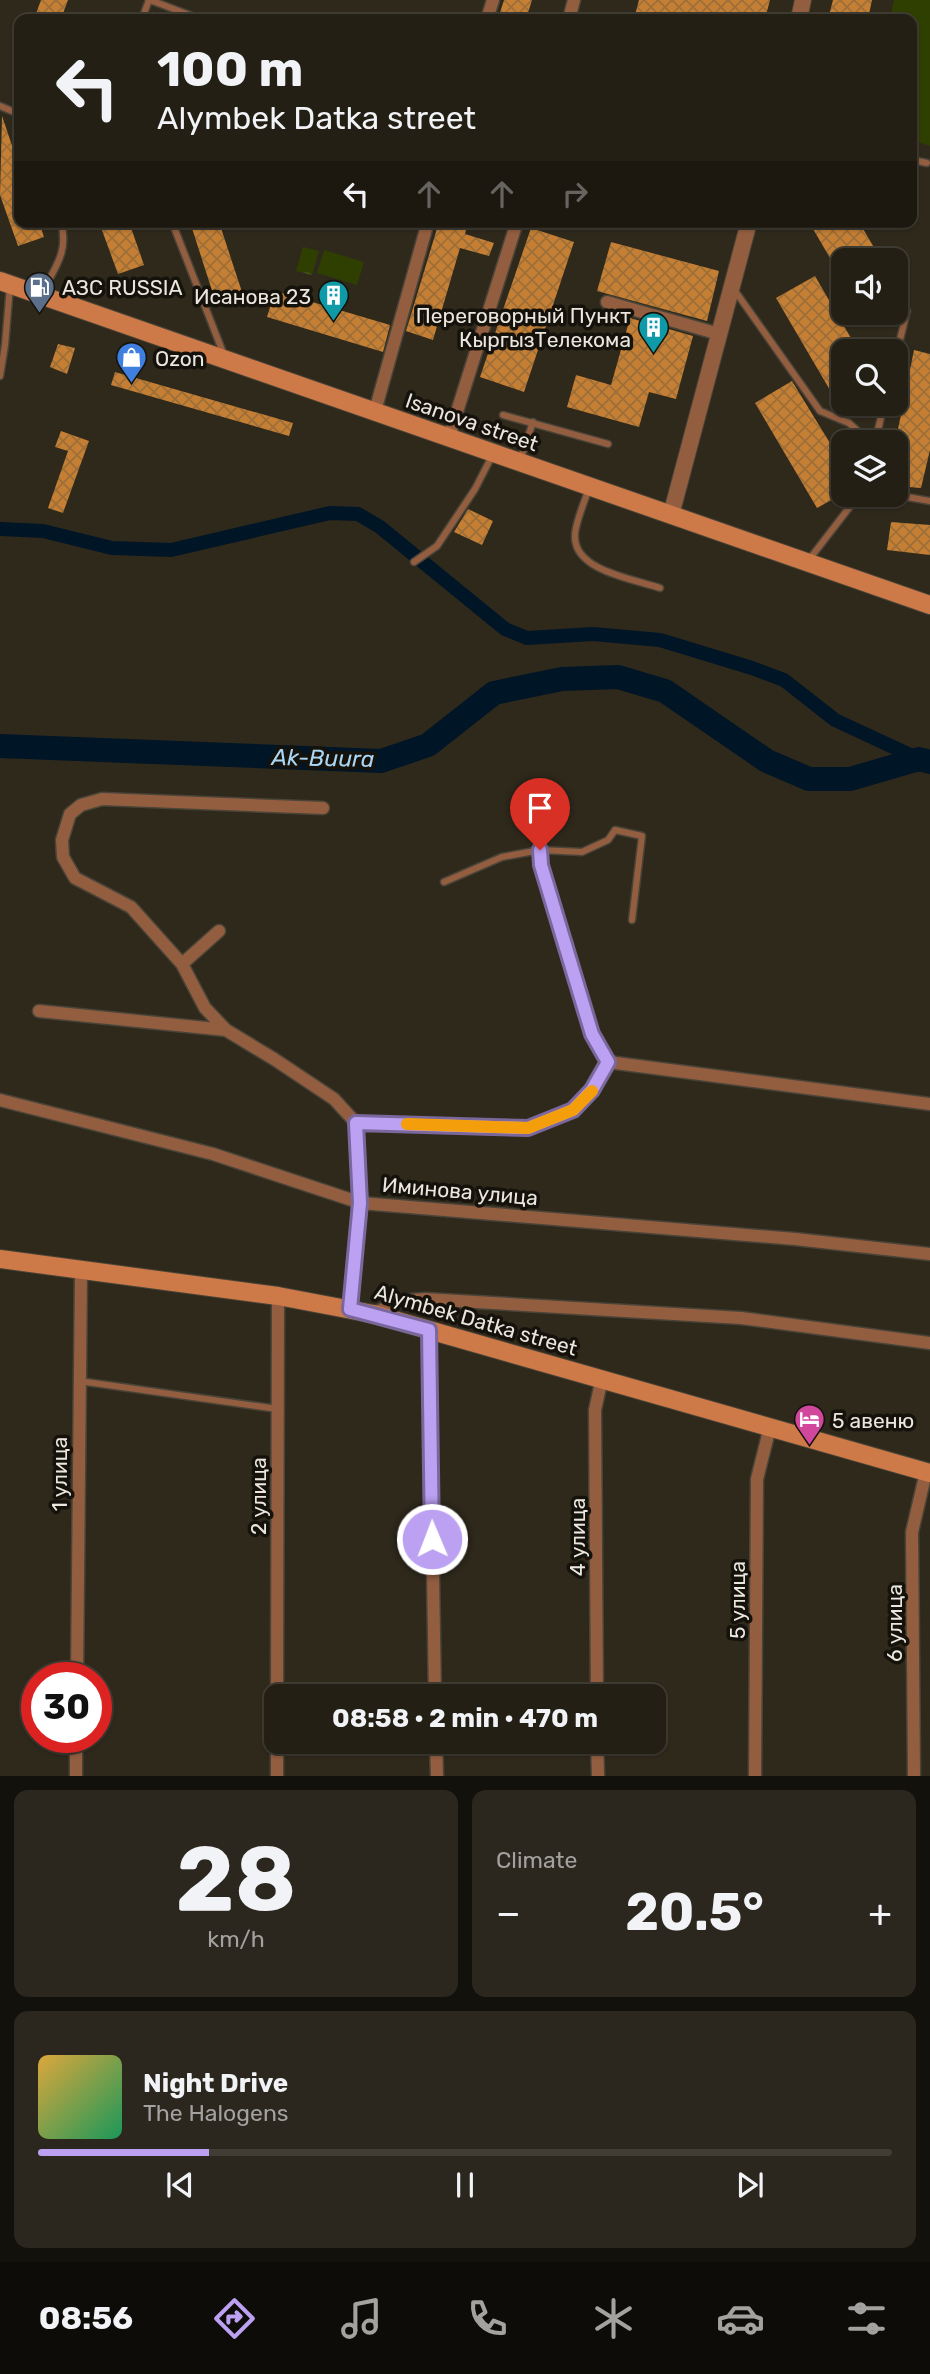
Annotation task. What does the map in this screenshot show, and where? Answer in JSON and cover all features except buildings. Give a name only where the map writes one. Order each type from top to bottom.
[{"type":"main road","name":"Isanova street","points":[[5,283],[930,605]]},
{"type":"main road","name":"Alymbek Datka street","points":[[0,1259],[278,1296],[373,1314],[928,1472]]},
{"type":"street","points":[[374,411],[426,228]]},
{"type":"street","points":[[449,437],[515,228]]},
{"type":"street","points":[[671,515],[747,228]]},
{"type":"street","points":[[607,302],[719,334]]},
{"type":"street","points":[[323,808],[102,799],[81,804],[70,814],[62,840],[63,857],[75,878],[131,907],[182,964],[205,1007],[226,1030],[334,1099],[356,1123],[360,1203],[350,1309]]},
{"type":"street","points":[[182,964],[219,931]]},
{"type":"street","points":[[39,1012],[226,1030]]},
{"type":"street","points":[[356,1123],[528,1128],[573,1110],[592,1090],[608,1062],[930,1104]]},
{"type":"street","name":"Иминова улица","points":[[0,1100],[213,1154],[360,1203],[795,1239],[930,1254]]},
{"type":"street","name":"1 улица","points":[[77,1662],[80,1270]]},
{"type":"street","name":"2 улица","points":[[277,1684],[278,1296]]},
{"type":"street","points":[[373,1314],[399,1301],[425,1299],[741,1318],[930,1343]]},
{"type":"street","points":[[429,1330],[435,1684]]},
{"type":"street","name":"4 улица","points":[[597,1684],[595,1410],[602,1378]]},
{"type":"street","name":"5 улица","points":[[755,1776],[757,1479],[770,1427]]},
{"type":"street","name":"6 улица","points":[[914,1776],[912,1532],[928,1472]]},
{"type":"street","points":[[76,1753],[76,1776]]},
{"type":"street","points":[[277,1754],[277,1776]]},
{"type":"street","points":[[436,1754],[437,1776]]},
{"type":"street","points":[[597,1754],[598,1776]]},
{"type":"lane","points":[[150,0],[187,14]]},
{"type":"lane","points":[[917,161],[927,163]]},
{"type":"lane","points":[[42,295],[64,250],[63,228]]},
{"type":"lane","points":[[174,228],[226,360]]},
{"type":"lane","points":[[0,376],[5,345],[5,283]]},
{"type":"lane","points":[[732,286],[820,411],[849,423],[857,430]]},
{"type":"lane","points":[[503,415],[608,444]]},
{"type":"lane","points":[[519,462],[533,422]]},
{"type":"lane","points":[[414,562],[437,546],[475,489],[493,453]]},
{"type":"lane","points":[[590,486],[574,536],[579,553],[592,566],[660,588]]},
{"type":"lane","points":[[908,497],[930,501]]},
{"type":"lane","points":[[807,562],[850,507]]},
{"type":"lane","points":[[444,882],[502,857],[540,850],[582,852],[608,840],[615,830],[642,836],[632,920]]},
{"type":"lane","points":[[540,850],[541,865],[592,1034],[608,1062]]},
{"type":"lane","points":[[79,1381],[278,1409]]},
{"type":"green space","points":[[894,0],[930,0],[930,146],[917,142],[917,14],[891,14]]},
{"type":"green space","points":[[303,247],[319,251],[312,275],[296,271]]},
{"type":"green space","points":[[324,250],[364,262],[357,285],[317,273]]},
{"type":"waterway","points":[[0,529],[43,531],[112,548],[171,550],[330,513],[358,514],[380,527],[505,629],[527,638],[593,634],[660,640],[752,668],[784,680],[835,720],[919,759]]},
{"type":"waterway","name":"Ak-Buura","points":[[0,746],[381,761],[428,745],[494,693],[562,679],[618,677],[665,691],[767,761],[809,779],[850,779],[919,759],[930,762]]},
{"type":"slow traffic","points":[[407,1124],[528,1128],[573,1110],[592,1091]]},
{"type":"place","name":"АЗС RUSSIA","points":[[39,314]]},
{"type":"place","name":"Исанова 23","points":[[334,323]]},
{"type":"place","name":"Переговорный Пункт КыргызТелекома","points":[[654,354]]},
{"type":"place","name":"Ozon","points":[[132,385]]},
{"type":"place","name":"5 авеню","points":[[809,1447]]},
{"type":"route","points":[[432,1539],[429,1330],[350,1309],[360,1203],[356,1123],[528,1128],[573,1110],[592,1090],[608,1062],[592,1034],[541,865],[540,850]]}]
